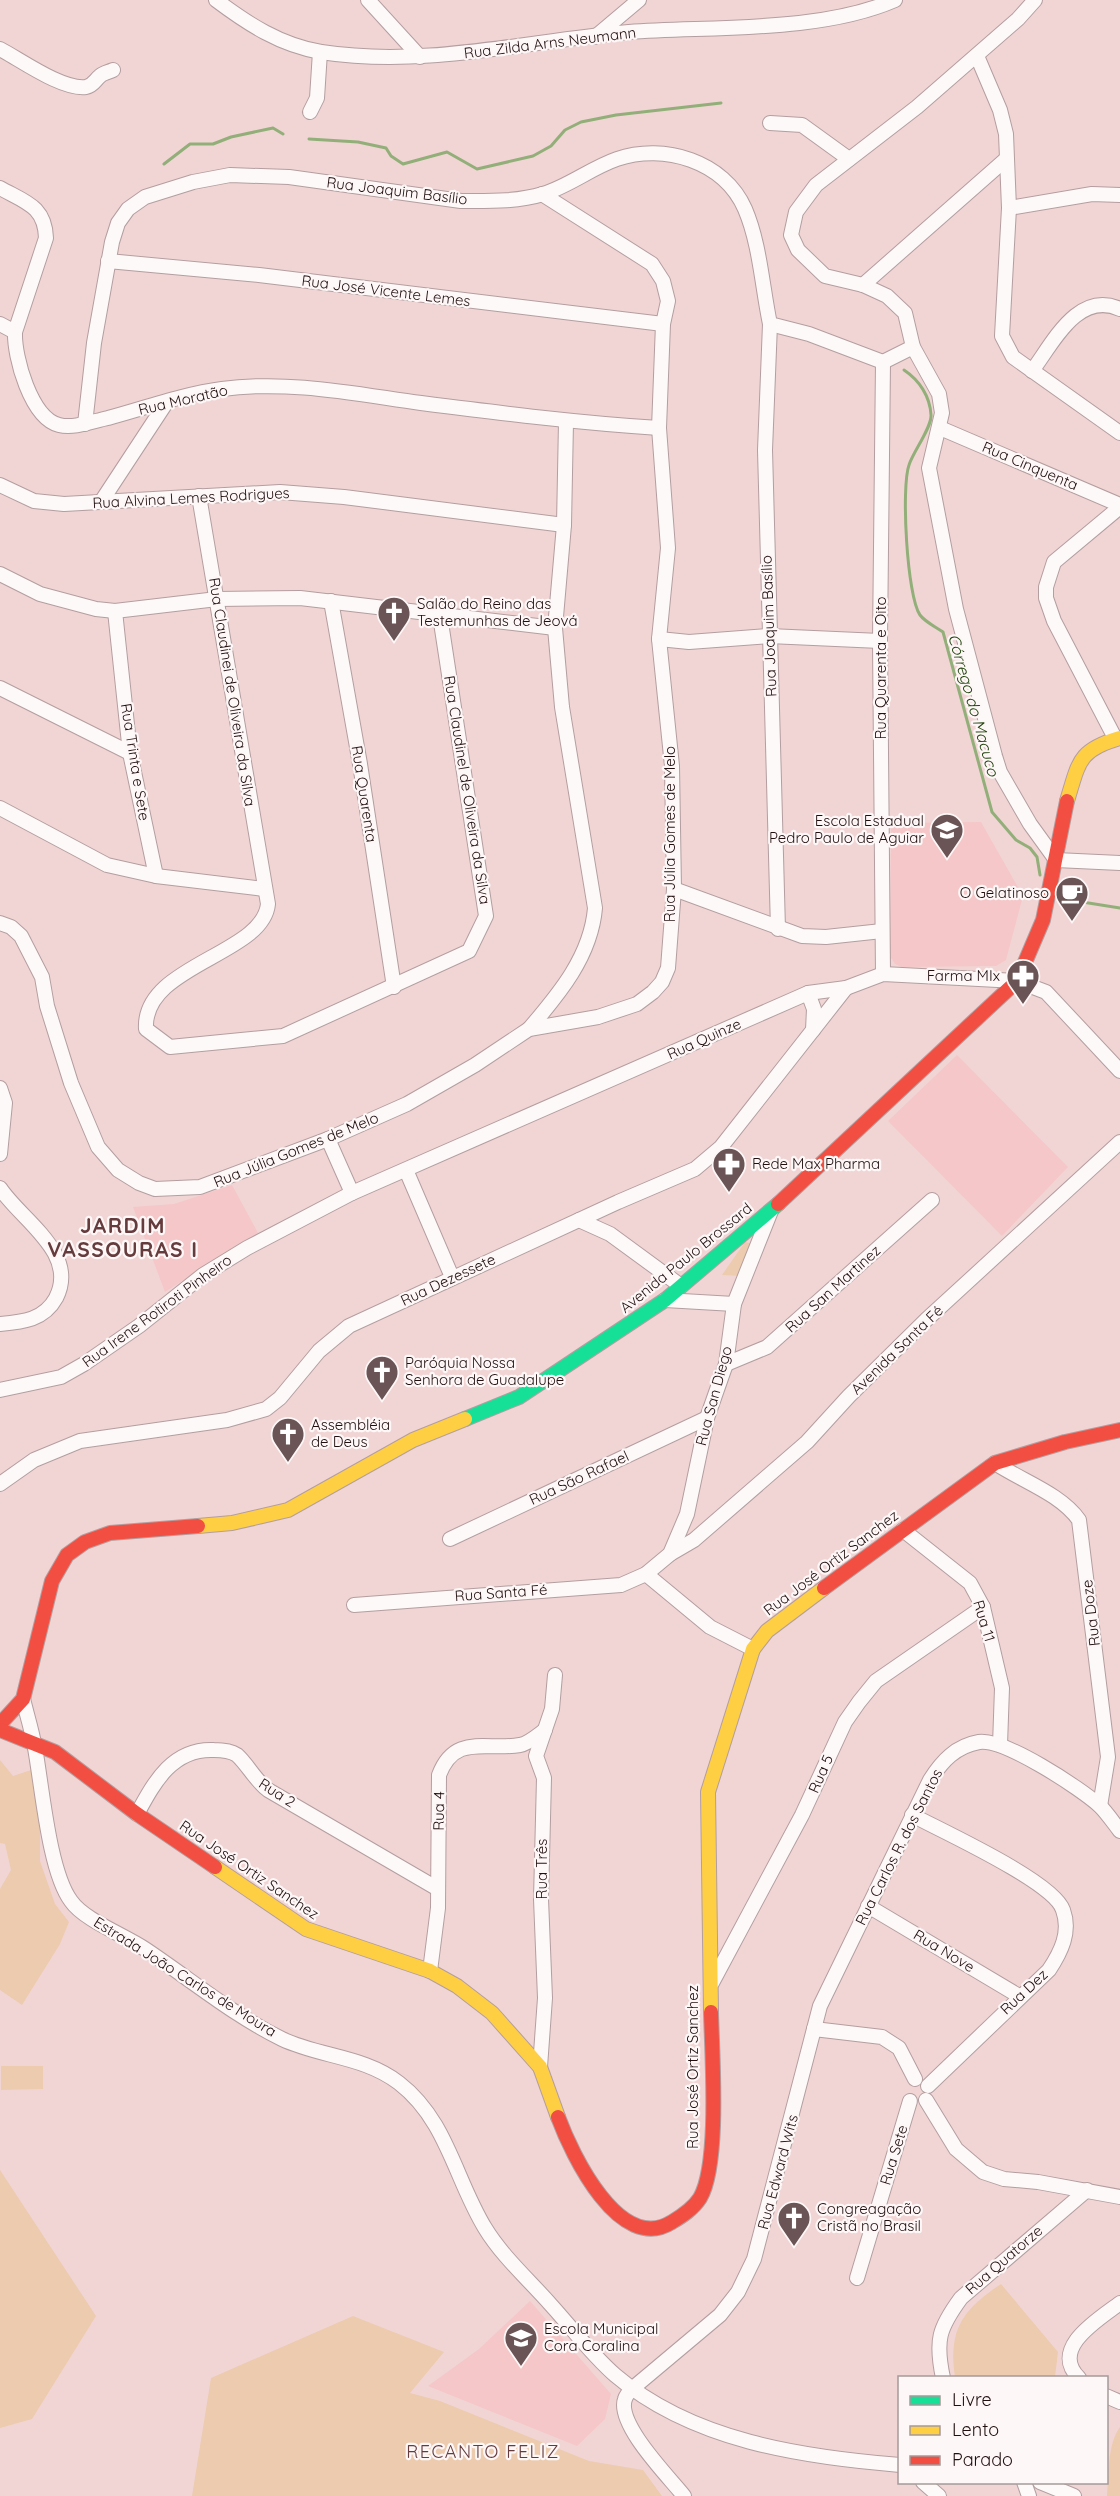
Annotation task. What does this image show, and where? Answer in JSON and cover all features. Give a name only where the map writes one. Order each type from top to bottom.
[{"type":"street","name":"Rua Zilda Arns Neumann","points":[[216,0],[269,36],[291,45],[320,52],[370,58],[420,57],[630,32],[721,30],[824,18],[880,7],[895,0]]},
{"type":"street","points":[[368,0],[420,57]]},
{"type":"street","points":[[595,37],[639,0]]},
{"type":"street","points":[[1035,0],[977,56],[917,107],[816,184],[802,200],[796,212],[791,235],[798,250],[825,276],[863,285],[894,300],[905,313],[913,347],[939,394],[942,413],[940,428],[930,455],[930,477],[956,609],[1000,772],[1030,824],[1056,860],[1120,863]]},
{"type":"street","points":[[0,49],[75,87],[87,87],[95,83],[100,76],[113,70]]},
{"type":"street","points":[[310,112],[317,98],[320,52]]},
{"type":"street","points":[[977,56],[1004,126],[1009,208],[1002,336],[1013,357],[1120,433]]},
{"type":"street","points":[[770,123],[802,125],[849,159]]},
{"type":"street","name":"Rua Joaquim Basílio","points":[[85,424],[93,343],[108,261],[118,223],[128,209],[145,196],[193,182],[230,175],[289,177],[461,201],[505,200],[542,194],[618,159],[641,154],[670,154],[705,165],[719,174],[744,206],[756,245],[770,324],[765,450],[778,929]]},
{"type":"street","points":[[863,285],[1005,160]]},
{"type":"street","name":"Rua Moratão","points":[[0,188],[34,207],[46,225],[46,238],[37,273],[15,332],[14,343],[38,411],[48,420],[59,425],[85,424],[219,390],[277,385],[566,422],[659,428]]},
{"type":"street","name":"Rua Júlia Gomes de Melo","points":[[0,923],[11,927],[31,952],[42,977],[47,1006],[71,1083],[98,1147],[117,1170],[155,1189],[200,1188],[328,1139],[407,1104],[475,1065],[529,1029],[598,1017],[637,1004],[662,982],[668,968],[674,889],[672,766],[659,639],[668,548],[659,428],[663,324],[668,301],[663,281],[652,264],[542,194]]},
{"type":"street","points":[[1009,208],[1092,194],[1120,195]]},
{"type":"street","name":"Rua José Vicente Lemes","points":[[108,261],[260,275],[663,324]]},
{"type":"street","points":[[1032,371],[1074,315],[1086,307],[1098,305],[1120,309]]},
{"type":"street","points":[[0,324],[15,332]]},
{"type":"street","points":[[770,324],[809,334],[883,362],[913,347]]},
{"type":"street","name":"Rua Quarenta e Oito","points":[[883,362],[880,640],[883,974]]},
{"type":"street","points":[[101,502],[166,403]]},
{"type":"street","points":[[529,1029],[570,977],[593,931],[596,908],[562,707],[555,628],[564,525],[566,422]]},
{"type":"street","name":"Rua Cinquenta","points":[[940,428],[1120,506]]},
{"type":"street","name":"Rua Alvina Lemes Rodrigues","points":[[0,485],[34,501],[64,504],[280,492],[333,496],[564,525]]},
{"type":"street","name":"Rua Claudinei de Oliveira da Silva","points":[[199,496],[264,889]]},
{"type":"street","points":[[1118,738],[1054,621],[1046,598],[1046,587],[1054,562],[1120,506]]},
{"type":"street","points":[[0,574],[40,594],[71,604],[115,611],[217,599],[289,598],[555,628]]},
{"type":"street","name":"Rua Quarenta","points":[[332,602],[360,764],[394,987]]},
{"type":"street","name":"Rua Trinta e Sete","points":[[115,611],[130,753],[156,876]]},
{"type":"street","name":"Rua Claudinel de Oliveira da Silva","points":[[264,889],[267,912],[244,939],[222,949],[156,995],[145,1013],[146,1029],[160,1042],[170,1047],[183,1048],[283,1036],[469,951],[486,916],[440,616]]},
{"type":"street","points":[[659,639],[689,642],[769,636],[880,640]]},
{"type":"street","points":[[0,688],[130,753]]},
{"type":"street","name":"Avenida Paulo Brossard","points":[[2,1721],[23,1699],[43,1610],[52,1581],[67,1555],[86,1542],[110,1533],[232,1523],[288,1510],[413,1440],[519,1398],[665,1300],[771,1210],[1017,981],[1042,920],[1056,860],[1062,816],[1077,769],[1085,754],[1105,741],[1118,738]]},
{"type":"street","points":[[0,808],[107,865],[156,876],[264,889]]},
{"type":"street","points":[[674,889],[802,936],[826,937],[882,931]]},
{"type":"street","name":"Rua Quinze","points":[[406,1170],[808,993],[846,988],[883,974],[1017,981],[1046,992],[1120,1071]]},
{"type":"street","name":"Rua Dezessete","points":[[0,1484],[34,1460],[80,1441],[227,1420],[266,1409],[280,1398],[319,1351],[349,1326],[608,1206],[695,1169],[721,1147],[846,988]]},
{"type":"street","points":[[808,993],[815,1015],[813,1030]]},
{"type":"street","points":[[0,1088],[4,1103],[0,1154]]},
{"type":"street","points":[[328,1139],[352,1193]]},
{"type":"street","name":"Avenida Santa Fé","points":[[670,1554],[694,1540],[807,1442],[849,1396],[926,1320],[1120,1142]]},
{"type":"street","points":[[406,1170],[452,1277]]},
{"type":"street","name":"Rua Irene Rotiroti Pinheiro","points":[[0,1390],[61,1377],[131,1332],[203,1275],[247,1248],[352,1193],[406,1170]]},
{"type":"street","points":[[0,1188],[56,1255],[62,1279],[57,1296],[48,1310],[37,1318],[0,1324]]},
{"type":"street","name":"Rua San Martinez","points":[[726,1364],[767,1347],[932,1200]]},
{"type":"street","points":[[608,1206],[610,1234]]},
{"type":"street","name":"Rua San Diego","points":[[646,1574],[670,1554],[687,1514],[707,1418],[726,1364],[734,1304],[771,1210]]},
{"type":"street","points":[[579,1220],[610,1234],[681,1286]]},
{"type":"street","points":[[665,1300],[734,1304]]},
{"type":"street","name":"Rua São Rafael","points":[[450,1539],[707,1418]]},
{"type":"street","name":"Rua José Ortiz Sanchez","points":[[2,1721],[35,1746],[55,1752],[137,1814],[306,1929],[330,1940],[430,1971],[457,1986],[492,2013],[516,2037],[540,2067],[566,2138],[588,2181],[602,2199],[620,2216],[646,2229],[666,2226],[687,2213],[700,2198],[707,2176],[713,2127],[708,1792],[753,1649],[767,1631],[781,1620],[995,1463],[1065,1442],[1120,1430]]},
{"type":"street","name":"Rua Doze","points":[[995,1463],[1061,1502],[1072,1510],[1079,1520],[1108,1757],[1100,1806]]},
{"type":"street","name":"Rua 11","points":[[903,1530],[970,1583],[983,1607],[1002,1688],[1000,1745]]},
{"type":"street","points":[[646,1574],[710,1627],[753,1649]]},
{"type":"street","name":"Rua Santa Fé","points":[[354,1605],[621,1585],[646,1574]]},
{"type":"street","name":"Rua 5","points":[[710,1986],[802,1815],[845,1722],[859,1702],[876,1681],[983,1607]]},
{"type":"street","name":"Rua Três","points":[[540,2067],[545,1998],[541,1899],[544,1778],[536,1756],[552,1709],[555,1675]]},
{"type":"street","name":"Estrada João Carlos de Moura","points":[[23,1699],[35,1746],[40,1789],[58,1871],[70,1900],[82,1912],[143,1948],[256,2026],[293,2044],[348,2058],[375,2068],[399,2083],[423,2106],[441,2131],[473,2208],[488,2233],[593,2355],[633,2388],[676,2413],[766,2446],[898,2465]]},
{"type":"street","name":"Rua 4","points":[[430,1971],[438,1908],[439,1775],[445,1760],[455,1750],[474,1746],[522,1745],[545,1730]]},
{"type":"street","name":"Rua Carlos R. dos Santos","points":[[814,2029],[820,2006],[912,1815],[943,1760],[963,1748],[981,1742],[1000,1745]]},
{"type":"street","points":[[1000,1745],[1069,1784],[1100,1806],[1120,1831]]},
{"type":"street","name":"Rua 2","points":[[137,1814],[156,1778],[168,1766],[184,1756],[207,1750],[224,1750],[236,1755],[256,1781],[268,1790],[438,1889]]},
{"type":"street","name":"Rua Dez","points":[[912,1815],[1034,1880],[1056,1896],[1063,1910],[1065,1930],[1062,1950],[1049,1970],[1019,1996],[927,2093]]},
{"type":"street","name":"Rua Nove","points":[[868,1906],[1019,1996]]},
{"type":"street","points":[[814,2029],[882,2037],[899,2048],[915,2079]]},
{"type":"street","name":"Rua Edward Wits","points":[[633,2388],[698,2336],[738,2292],[757,2248],[814,2029]]},
{"type":"street","points":[[915,2079],[922,2079],[956,2149],[983,2172],[1004,2179],[1120,2197]]},
{"type":"street","points":[[915,2079],[910,2085],[910,2101],[919,2104],[927,2093]]},
{"type":"street","name":"Rua Sete","points":[[857,2278],[910,2101]]},
{"type":"street","name":"Rua Quatorze","points":[[943,2376],[938,2353],[939,2336],[945,2320],[961,2298],[1086,2190]]},
{"type":"street","points":[[1078,2376],[1070,2364],[1071,2347],[1087,2328],[1120,2303]]},
{"type":"street","points":[[633,2388],[625,2398],[626,2418],[637,2438],[684,2496]]},
{"type":"street","points":[[926,2484],[939,2496]]},
{"type":"street","points":[[1045,2484],[1074,2496]]},
{"type":"shaded area","name":"Escola Estadual Pedro Paulo de Aguiar","points":[[981,822],[1023,896],[1006,960],[996,966],[902,967],[895,964],[890,956],[891,823]]},
{"type":"shaded area","points":[[957,1055],[1068,1167],[1002,1236],[888,1121]]},
{"type":"shaded area","points":[[232,1185],[258,1233],[165,1292],[133,1207],[174,1204]]},
{"type":"shaded area","points":[[745,1242],[754,1244],[742,1276],[722,1275]]},
{"type":"shaded area","points":[[0,1760],[13,1776],[31,1770],[40,1830],[40,1861],[55,1904],[69,1922],[60,1944],[22,2005],[0,1990],[0,1889],[11,1870],[5,1844],[0,1843]]},
{"type":"shaded area","points":[[1,2066],[43,2066],[43,2089],[1,2090]]},
{"type":"shaded area","points":[[0,2170],[96,2316],[32,2419],[0,2428]]},
{"type":"shaded area","points":[[1001,2284],[1058,2352],[1055,2376],[955,2376],[953,2361],[956,2334],[967,2312]]},
{"type":"shaded area","name":"Escola Municipal Cora Coralina","points":[[530,2301],[611,2394],[605,2419],[577,2446],[428,2386],[479,2349]]},
{"type":"shaded area","points":[[353,2316],[444,2352],[410,2393],[440,2401],[589,2461],[643,2470],[662,2496],[192,2496],[211,2378]]},
{"type":"shaded area","points":[[1120,2427],[1120,2496],[1107,2496],[1111,2451]]},
{"type":"waterway","name":"Córrego do Macuco","points":[[309,139],[358,142],[386,148],[391,156],[403,164],[447,152],[477,169],[533,156],[551,146],[565,130],[581,122],[616,115],[721,103]]},
{"type":"waterway","points":[[164,164],[190,144],[213,144],[231,137],[273,128],[283,134]]},
{"type":"waterway","name":"Córrego do Macuco","points":[[904,370],[923,389],[931,415],[929,426],[909,465],[907,477],[907,542],[915,604],[922,618],[943,632],[992,812],[1016,840],[1030,848],[1037,857],[1040,875]]},
{"type":"waterway","points":[[1076,901],[1120,908]]},
{"type":"traffic: fast","points":[[465,1419],[519,1397],[665,1300],[778,1204]]},
{"type":"traffic: slow","points":[[1067,801],[1074,776],[1082,759],[1096,747],[1120,738]]},
{"type":"traffic: slow","points":[[198,1526],[232,1523],[288,1510],[413,1440],[465,1419]]},
{"type":"traffic: slow","points":[[711,2012],[708,1792],[753,1649],[767,1631],[824,1588]]},
{"type":"traffic: slow","points":[[215,1867],[306,1929],[430,1971],[457,1986],[492,2013],[540,2067],[558,2117]]},
{"type":"traffic: jam","points":[[778,1204],[1017,981],[1043,920],[1067,801]]},
{"type":"traffic: jam","points":[[824,1588],[995,1463],[1065,1442],[1120,1430]]},
{"type":"traffic: jam","points":[[0,1724],[23,1699],[52,1581],[67,1555],[85,1542],[110,1533],[198,1526]]},
{"type":"traffic: jam","points":[[0,1730],[55,1752],[137,1814],[215,1867]]},
{"type":"traffic: jam","points":[[558,2117],[574,2154],[587,2176],[617,2213],[634,2225],[653,2229],[683,2215],[700,2198],[710,2161],[713,2136],[711,2012]]},
{"type":"place","name":"Salão do Reino das Testemunhas de Jeová","points":[[394,642]]},
{"type":"place","name":"Escola Estadual Pedro Paulo de Aguiar","points":[[947,859]]},
{"type":"place","name":"O Gelatinoso","points":[[1072,922]]},
{"type":"place","name":"Farma MIx","points":[[1023,1005]]},
{"type":"place","name":"Rede Max Pharma","points":[[729,1193]]},
{"type":"place","name":"Paróquia Nossa Senhora de Guadalupe","points":[[382,1401]]},
{"type":"place","name":"Assembléia de Deus","points":[[288,1463]]},
{"type":"place","name":"Congreagação Cristã no Brasil","points":[[794,2247]]},
{"type":"place","name":"Escola Municipal Cora Coralina","points":[[521,2367]]},
{"type":"district","name":"JARDIM VASSOURAS I","points":[[123,1238]]},
{"type":"district","name":"RECANTO FELIZ","points":[[483,2452]]}]
